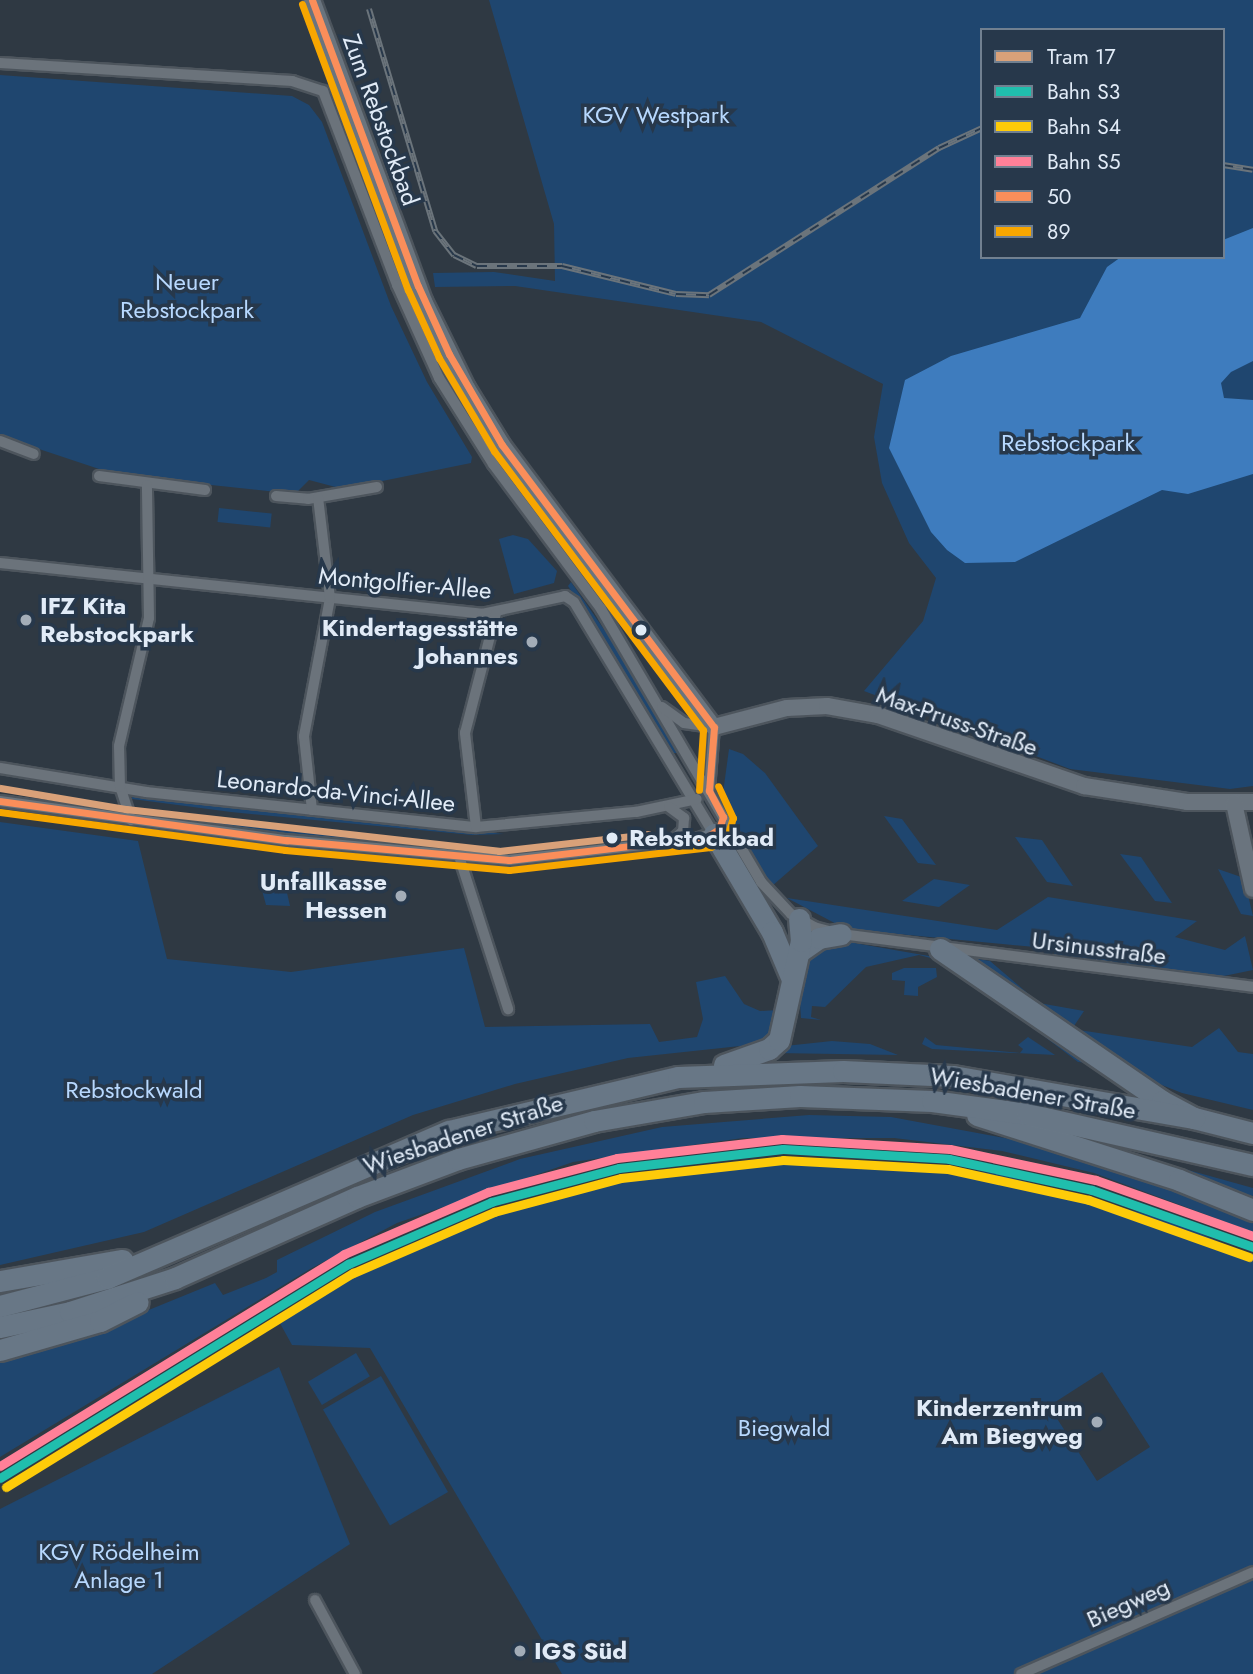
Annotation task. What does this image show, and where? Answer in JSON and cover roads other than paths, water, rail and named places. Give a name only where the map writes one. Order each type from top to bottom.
[{"type":"highway","points":[[718,825],[772,932],[791,977]]},
{"type":"highway","points":[[678,1077],[769,1049],[784,1026],[791,977],[799,952],[799,919]]},
{"type":"highway","points":[[799,952],[811,942],[841,934]]},
{"type":"highway","points":[[940,949],[1128,1080],[1194,1118],[1253,1133]]},
{"type":"highway","name":"Wiesbadener Straße","points":[[0,1306],[107,1278],[449,1131],[678,1077],[843,1071],[953,1076],[1194,1118]]},
{"type":"highway","name":"Wiesbadener Straße","points":[[0,1327],[70,1312],[175,1278],[398,1180],[530,1136],[654,1109],[751,1098],[932,1101],[1028,1114],[1253,1165]]},
{"type":"highway","points":[[932,1101],[1170,1177],[1253,1210]]},
{"type":"highway","points":[[1175,1146],[1253,1177]]},
{"type":"highway","points":[[0,1281],[66,1273],[198,1240]]},
{"type":"highway","points":[[0,1350],[100,1321],[175,1278]]},
{"type":"main road","name":"Zum Rebstockbad","points":[[312,0],[424,301],[461,377],[502,445],[714,727]]},
{"type":"main road","name":"Max-Pruss-Straße","points":[[714,727],[787,708],[827,706],[878,715],[1084,786],[1187,802],[1253,802]]},
{"type":"main road","points":[[1234,803],[1253,889]]},
{"type":"street","points":[[0,63],[292,81],[323,91],[397,285],[439,378],[493,464],[601,609],[709,791],[718,825],[761,882],[799,919],[841,934],[940,949]]},
{"type":"street","points":[[0,441],[34,454]]},
{"type":"street","points":[[99,476],[146,485],[205,491]]},
{"type":"street","points":[[131,820],[120,787],[121,725],[149,618],[146,485]]},
{"type":"street","points":[[276,496],[318,498],[377,487]]},
{"type":"street","points":[[312,810],[304,736],[330,598],[318,498]]},
{"type":"street","name":"Montgolfier-Allee","points":[[0,563],[150,582],[495,613],[552,595],[571,598],[694,800],[718,825]]},
{"type":"street","points":[[476,827],[465,733],[495,613]]},
{"type":"street","name":"Max-Pruss-Straße","points":[[655,700],[684,723],[714,727]]},
{"type":"street","points":[[709,791],[714,727]]},
{"type":"street","name":"Leonardo-da-Vinci-Allee","points":[[0,768],[120,787],[476,827],[669,807],[694,800],[709,791]]},
{"type":"street","points":[[0,801],[131,820],[459,856],[518,859],[674,839],[718,825]]},
{"type":"street","points":[[669,807],[684,818],[683,831],[674,839]]},
{"type":"street","points":[[459,856],[508,1009]]},
{"type":"street","name":"Ursinusstraße","points":[[940,949],[1250,985]]},
{"type":"street","name":"Biegweg","points":[[1021,1674],[1253,1572]]},
{"type":"street","points":[[315,1600],[354,1671],[341,1674]]},
{"type":"railway","points":[[369,9],[435,231],[454,255],[477,266],[562,266],[676,294],[709,295],[939,148],[980,129]]},
{"type":"railway","points":[[1225,165],[1253,170]]},
{"type":"tram line","name":"17","points":[[0,788],[126,809],[499,851],[648,834]]},
{"type":"rail line","name":"S5","points":[[0,1466],[344,1254],[488,1192],[617,1158],[782,1139],[950,1149],[1096,1180],[1253,1236]]},
{"type":"rail line","name":"S3","points":[[0,1478],[348,1264],[491,1202],[619,1168],[783,1149],[949,1159],[1092,1190],[1253,1247]]},
{"type":"rail line","name":"S4","points":[[6,1487],[353,1273],[494,1212],[621,1178],[783,1160],[948,1169],[1089,1200],[1249,1257]]},
{"type":"place","name":"IFZ Kita Rebstockpark","points":[[26,620]]},
{"type":"place","name":"Kindertagesstätte Johannes","points":[[532,642]]},
{"type":"place","name":"Rebstockbad","points":[[612,838]]},
{"type":"place","name":"Unfallkasse Hessen","points":[[401,896]]},
{"type":"place","name":"Kinderzentrum Am Biegweg","points":[[1097,1422]]},
{"type":"place","name":"IGS Süd","points":[[520,1651]]},
{"type":"park label","name":"KGV Westpark","points":[[656,115]]},
{"type":"park label","name":"Neuer Rebstockpark","points":[[187,296]]},
{"type":"park label","name":"Rebstockpark","points":[[1068,443]]},
{"type":"park label","name":"Rebstockwald","points":[[134,1090]]},
{"type":"park label","name":"Biegwald","points":[[784,1428]]},
{"type":"park label","name":"KGV Rödelheim Anlage 1","points":[[119,1566]]}]
